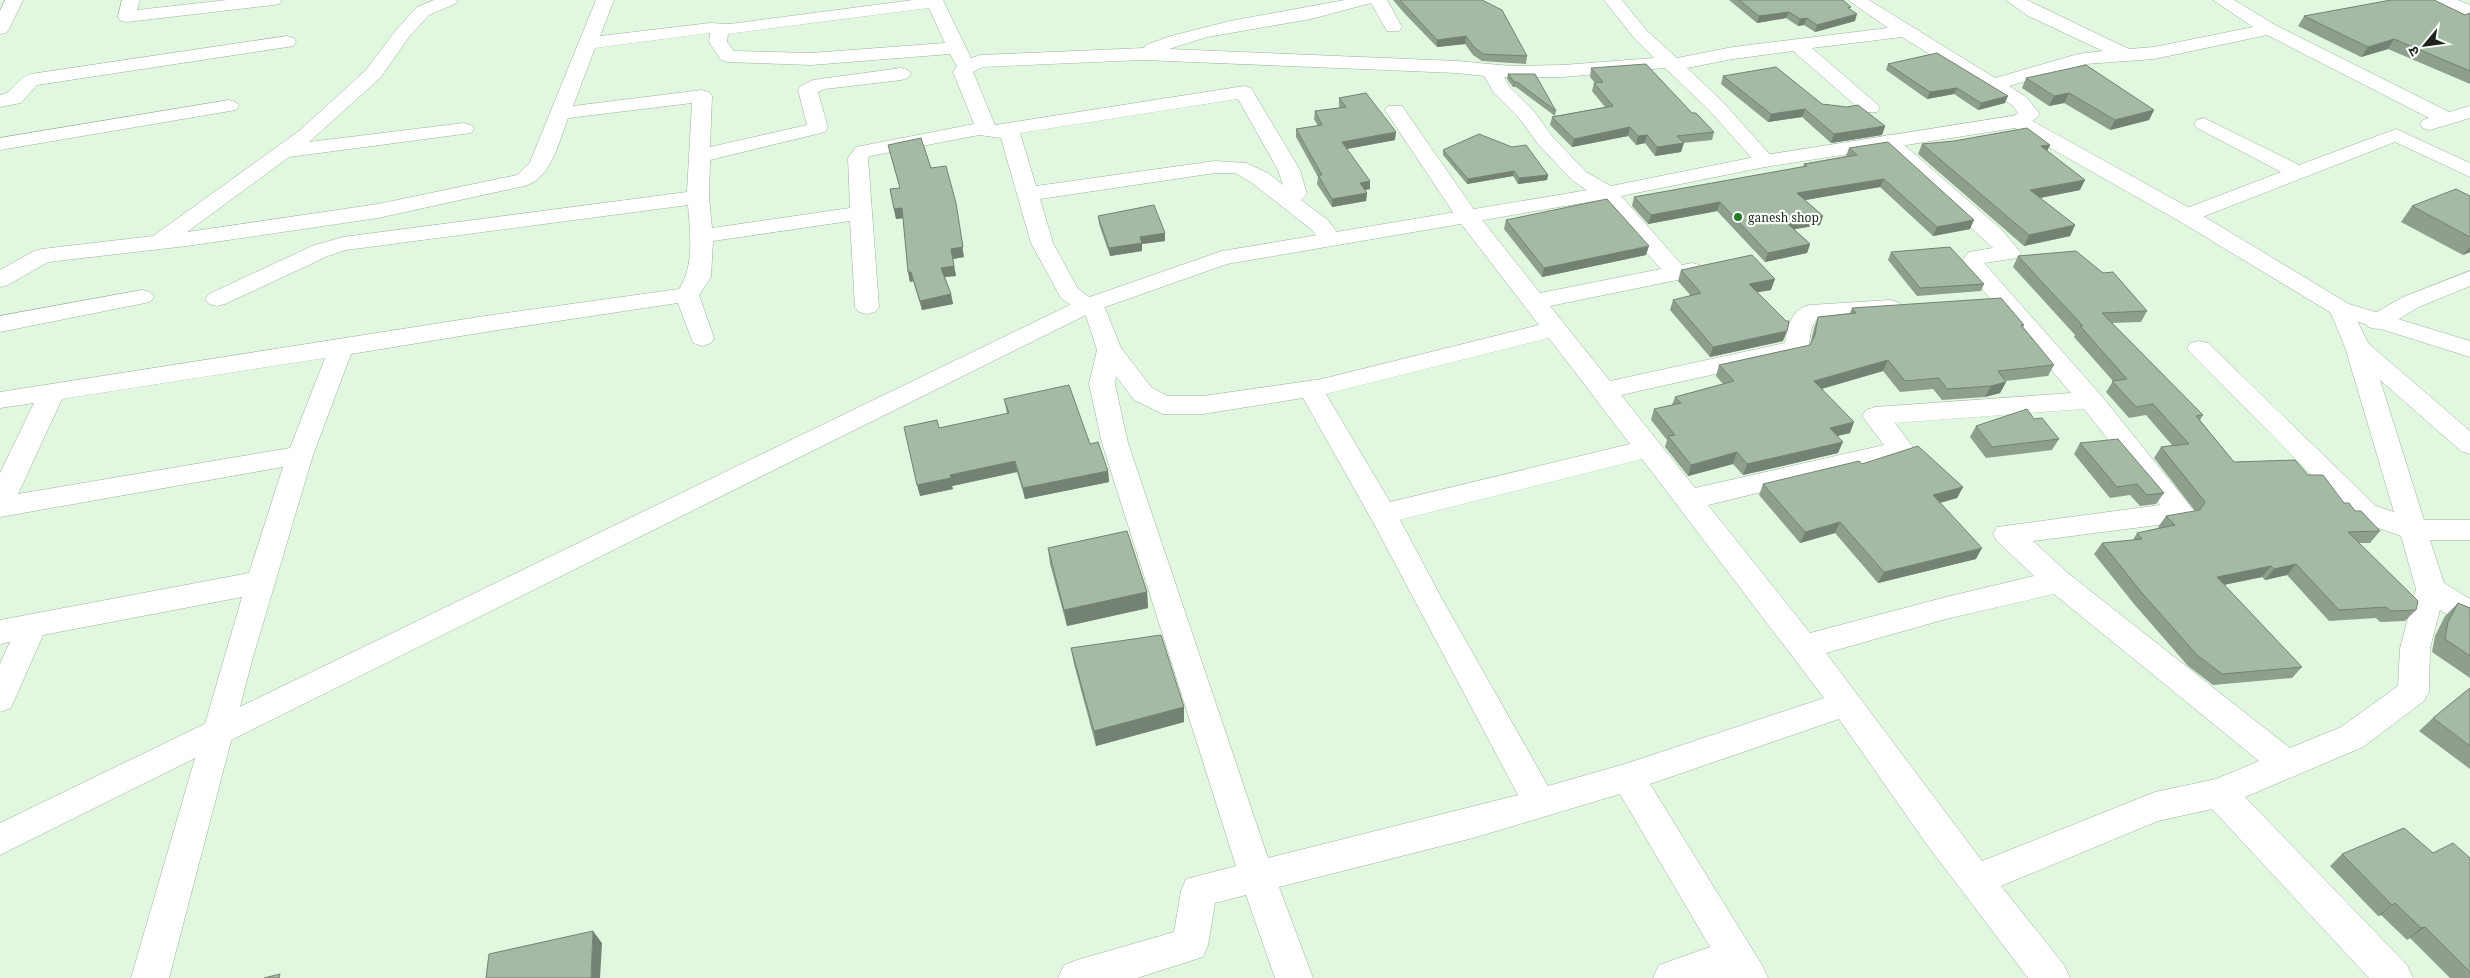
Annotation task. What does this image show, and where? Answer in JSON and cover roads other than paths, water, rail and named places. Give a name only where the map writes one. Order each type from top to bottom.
[{"type":"street","points":[[0,29],[14,0]]},
{"type":"street","points":[[131,0],[126,17],[273,0]]},
{"type":"street","points":[[159,242],[306,135],[373,74],[403,33],[423,11],[449,0]]},
{"type":"street","points":[[0,280],[42,256],[159,242],[378,211],[524,180],[540,164],[605,0]]},
{"type":"street","points":[[1143,54],[1166,43],[1364,0]]},
{"type":"street","points":[[1378,0],[1394,27]]},
{"type":"street","points":[[1613,0],[1642,36],[1716,106],[1765,161]]},
{"type":"street","points":[[0,840],[1086,306],[1222,258],[1606,192],[1765,161],[2018,121],[2030,114],[2019,101],[1904,31],[1858,0]]},
{"type":"street","points":[[2015,0],[2034,12],[2125,54]]},
{"type":"street","points":[[2222,0],[2269,29],[2447,119]]},
{"type":"street","points":[[2443,0],[2468,9]]},
{"type":"street","points":[[587,43],[861,13],[935,1],[966,66]]},
{"type":"street","points":[[720,28],[718,42],[728,56],[811,58],[957,48]]},
{"type":"street","points":[[1993,85],[2085,58],[2154,53],[2269,29]]},
{"type":"street","points":[[993,130],[963,72],[966,66],[982,61],[1143,54],[1457,67],[1491,72],[1532,74],[1671,63],[1904,31]]},
{"type":"street","points":[[6,107],[32,80],[287,42]]},
{"type":"street","points":[[1797,45],[1870,108]]},
{"type":"street","points":[[1491,72],[1501,90],[1526,114],[1545,140],[1579,176],[1606,192],[1677,273]]},
{"type":"street","points":[[699,156],[818,128],[808,90],[820,84],[901,74]]},
{"type":"street","points":[[867,307],[858,158],[863,151],[888,145],[1244,92],[1289,170],[1296,194],[1285,199]]},
{"type":"street","points":[[0,400],[485,324],[687,296],[699,277],[702,236],[698,197],[702,96],[561,113]]},
{"type":"street","points":[[0,144],[229,106]]},
{"type":"street","points":[[1395,110],[1467,216],[1804,647],[1974,880],[2051,978]]},
{"type":"street","points":[[2187,216],[2396,134],[2470,112]]},
{"type":"street","points":[[2018,121],[2187,216],[2341,309],[2377,322],[2470,349]]},
{"type":"street","points":[[2204,124],[2298,173]]},
{"type":"street","points":[[282,152],[464,129]]},
{"type":"street","points":[[993,130],[1010,133],[1042,242],[1069,293],[1097,314],[1109,350],[1143,394],[1163,405],[1204,405],[1310,389],[1554,329]]},
{"type":"street","points":[[2396,134],[2470,171]]},
{"type":"street","points":[[1888,141],[1994,235],[2010,253],[1977,257],[1971,263],[2090,400],[2180,512],[2007,534],[2060,582],[2286,764]]},
{"type":"street","points":[[1028,194],[1215,167],[1239,167],[1260,178],[1320,225],[1330,238]]},
{"type":"street","points":[[217,299],[320,251],[343,244],[698,197]]},
{"type":"street","points":[[702,236],[861,213]]},
{"type":"street","points":[[1533,302],[1716,265]]},
{"type":"street","points":[[2377,322],[2411,302],[2470,278]]},
{"type":"street","points":[[687,296],[702,338]]},
{"type":"street","points":[[0,324],[142,297]]},
{"type":"street","points":[[1973,301],[2002,299]]},
{"type":"street","points":[[1602,391],[1796,348],[1801,322],[1810,312],[1914,305]]},
{"type":"street","points":[[1974,880],[2155,807],[2218,793],[2352,737],[2413,692],[2415,648],[2431,589],[2357,347],[2341,309]]},
{"type":"street","points":[[2357,347],[2470,445]]},
{"type":"street","points":[[150,978],[260,582],[300,455],[341,348]]},
{"type":"street","points":[[2199,349],[2366,513],[2413,530],[2470,530]]},
{"type":"street","points":[[1109,350],[1102,384],[1115,443],[1257,876],[1294,978]]},
{"type":"street","points":[[1310,389],[1382,514],[1440,624],[1540,803]]},
{"type":"street","points":[[0,502],[52,392]]},
{"type":"street","points":[[1690,499],[1902,450],[1875,416],[2090,400]]},
{"type":"street","points":[[1382,514],[1647,448]]},
{"type":"street","points":[[0,507],[300,455]]},
{"type":"street","points":[[0,632],[260,582]]},
{"type":"street","points":[[1804,647],[1946,608],[2060,582]]},
{"type":"street","points":[[2431,589],[2470,614]]},
{"type":"street","points":[[0,700],[32,626]]},
{"type":"street","points":[[1077,978],[1190,945],[1199,891],[1473,823],[1628,777],[1844,704]]},
{"type":"street","points":[[1628,777],[1742,967],[1672,978]]},
{"type":"street","points":[[2218,793],[2394,978]]},
{"type":"place","name":"ganesh shop","points":[[1738,217]]}]
